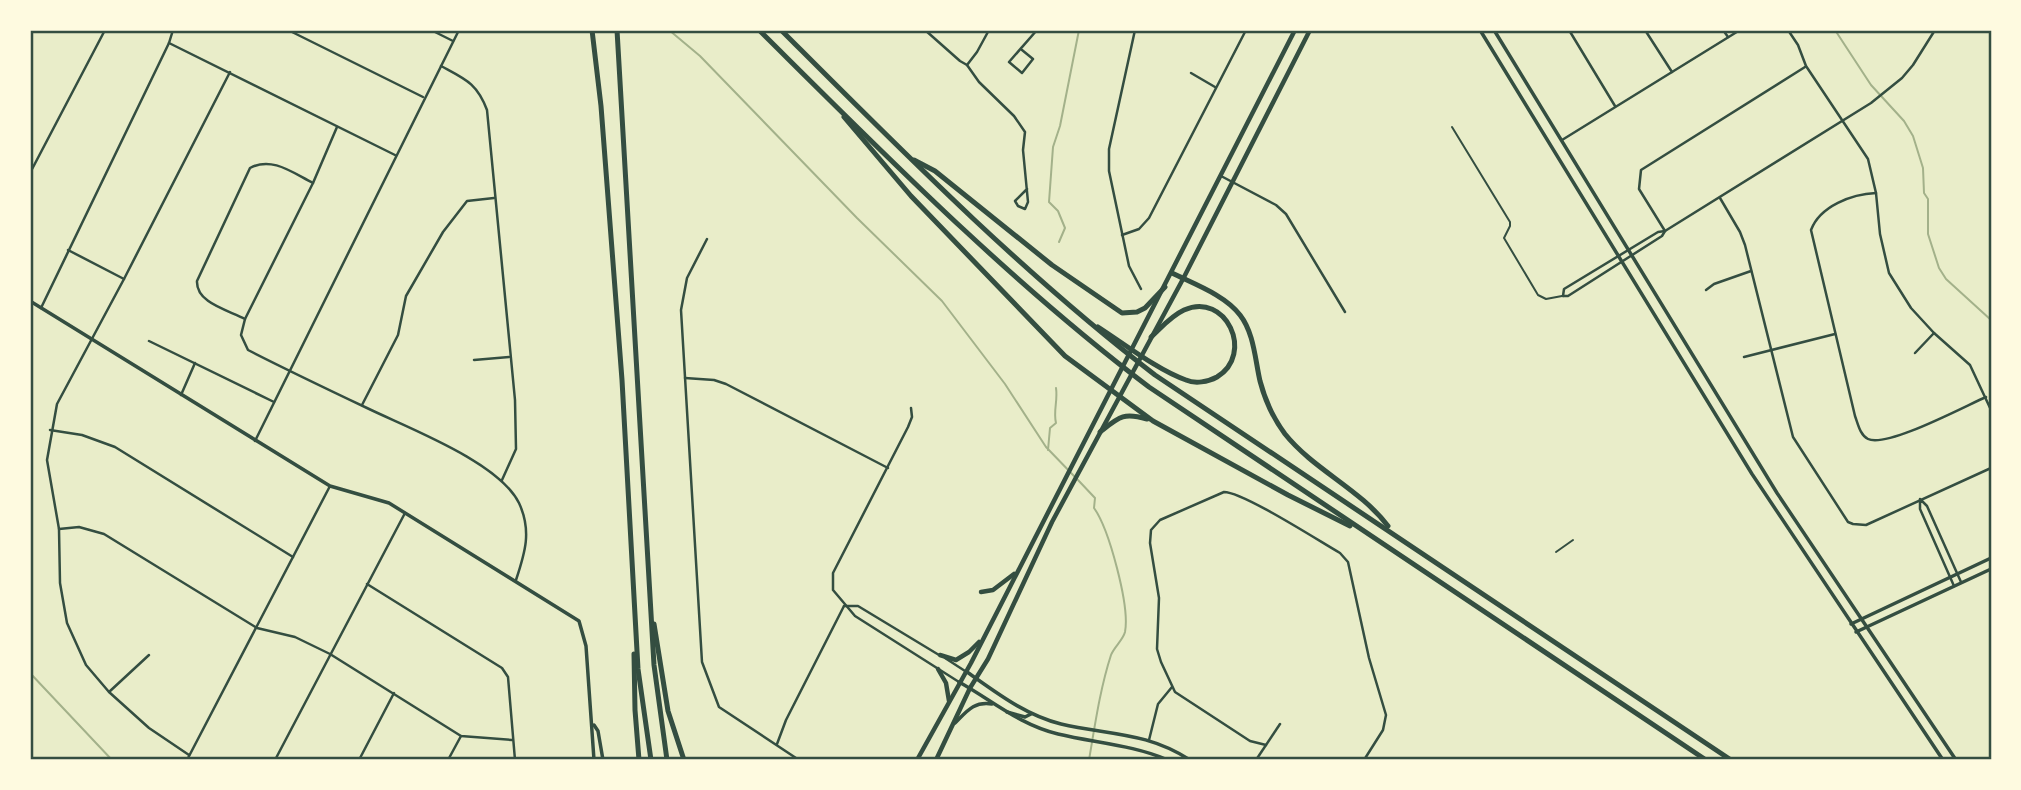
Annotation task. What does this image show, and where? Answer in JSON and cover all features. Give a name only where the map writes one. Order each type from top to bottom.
[{"type":"highway","points":[[592,30],[606,158],[622,380],[638,669],[651,760]]},
{"type":"highway","points":[[617,30],[655,677],[667,760]]},
{"type":"highway","points":[[758,30],[975,241],[1035,295],[1149,387],[1706,760]]},
{"type":"highway","points":[[781,30],[909,158],[1075,312],[1155,375],[1731,760]]},
{"type":"highway","points":[[831,100],[863,143],[951,240],[1065,356],[1153,421],[1288,495],[1370,536]]},
{"type":"highway","points":[[909,158],[935,171],[1052,265],[1122,313],[1137,312],[1145,308],[1165,287]]},
{"type":"highway","points":[[1172,273],[1222,299],[1241,316],[1254,345],[1265,399],[1283,432],[1315,463],[1378,514],[1392,531]]},
{"type":"highway","points":[[1075,312],[1186,381],[1211,380],[1221,374],[1232,360],[1236,348],[1234,332],[1227,320],[1219,313],[1201,306],[1189,307],[1174,315],[1151,337]]},
{"type":"highway","points":[[1100,432],[1118,417],[1126,415],[1153,421]]},
{"type":"highway","points":[[649,586],[668,711],[684,760]]},
{"type":"highway","points":[[634,588],[635,710],[639,760]]},
{"type":"main road","points":[[917,760],[1086,440],[1295,30]]},
{"type":"main road","points":[[936,760],[970,688],[988,659],[1052,522],[1183,279],[1310,30]]},
{"type":"main road","points":[[1480,30],[1758,483],[1943,760]]},
{"type":"main road","points":[[1494,30],[1777,493],[1956,760]]},
{"type":"main road","points":[[31,304],[330,486],[381,499],[579,621],[584,634],[594,760]]},
{"type":"main road","points":[[1851,624],[1991,558]]},
{"type":"main road","points":[[1856,632],[1991,569]]},
{"type":"main road","points":[[981,592],[993,590],[1018,571]]},
{"type":"main road","points":[[940,655],[956,660],[969,652],[982,638]]},
{"type":"main road","points":[[938,669],[946,683],[948,701]]},
{"type":"main road","points":[[965,671],[1031,714],[1060,724],[1149,740],[1191,760]]},
{"type":"main road","points":[[959,682],[1005,712],[1031,725],[1058,734],[1131,747],[1168,760]]},
{"type":"main road","points":[[953,725],[974,705],[995,705]]},
{"type":"main road","points":[[1005,712],[1010,711],[1025,717],[1031,714]]},
{"type":"main road","points":[[593,724],[598,731],[603,760]]},
{"type":"street","points":[[30,173],[105,30]]},
{"type":"street","points":[[41,308],[173,30]]},
{"type":"street","points":[[288,30],[424,97]]},
{"type":"street","points":[[431,30],[453,41]]},
{"type":"street","points":[[255,441],[459,30]]},
{"type":"street","points":[[926,30],[967,65],[979,82],[1014,116],[1025,132],[1023,150],[1027,189],[1028,202],[1025,209],[1015,201],[1027,189]]},
{"type":"street","points":[[967,65],[989,30]]},
{"type":"street","points":[[1022,50],[1033,59],[1022,73],[1009,62],[1037,30]]},
{"type":"street","points":[[1135,30],[1109,149],[1109,171],[1129,266],[1141,289]]},
{"type":"street","points":[[1122,235],[1139,229],[1149,218],[1246,30]]},
{"type":"street","points":[[1569,30],[1615,106]]},
{"type":"street","points":[[1645,30],[1672,72]]},
{"type":"street","points":[[1723,30],[1728,37]]},
{"type":"street","points":[[1562,139],[1740,30]]},
{"type":"street","points":[[1788,30],[1798,45],[1806,66],[1868,159],[1889,274],[1911,308],[1970,365],[1991,410]]},
{"type":"street","points":[[1563,296],[1564,289],[1619,256],[1631,253],[1662,236],[1665,231],[1871,103],[1913,65],[1935,30]]},
{"type":"street","points":[[169,43],[395,156]]},
{"type":"street","points":[[441,66],[466,79],[481,93],[487,110],[515,400],[516,449],[502,481]]},
{"type":"street","points":[[1665,231],[1639,189],[1641,170],[1806,66]]},
{"type":"street","points":[[189,755],[149,728],[109,692],[86,665],[67,623],[60,583],[59,529],[47,460],[50,430],[57,404],[229,72]]},
{"type":"street","points":[[1191,73],[1215,87]]},
{"type":"street","points":[[337,127],[313,183],[245,318],[241,335],[248,349],[462,454],[502,481],[519,502],[527,527],[527,547],[515,582]]},
{"type":"street","points":[[1452,127],[1510,222],[1504,238],[1538,295],[1546,299],[1568,296],[1622,262],[1631,253]]},
{"type":"street","points":[[245,318],[205,299],[197,287],[197,281],[250,168],[260,163],[271,163],[313,183]]},
{"type":"street","points":[[1221,176],[1276,205],[1286,214],[1345,312]]},
{"type":"street","points":[[1876,193],[1856,194],[1843,201],[1815,218],[1811,230],[1855,416],[1863,435],[1871,441],[1900,436],[1986,397]]},
{"type":"street","points":[[362,406],[398,335],[406,296],[443,232],[467,201],[494,198]]},
{"type":"street","points":[[1720,198],[1740,232],[1752,271],[1793,437],[1842,515],[1853,524],[1866,525],[1991,468]]},
{"type":"street","points":[[707,239],[687,278],[681,306],[702,662],[718,706],[799,760]]},
{"type":"street","points":[[68,250],[124,279]]},
{"type":"street","points":[[1706,290],[1714,284],[1752,271]]},
{"type":"street","points":[[1914,353],[1934,333]]},
{"type":"street","points":[[1744,357],[1835,334]]},
{"type":"street","points":[[149,341],[274,402]]},
{"type":"street","points":[[474,360],[509,357]]},
{"type":"street","points":[[181,395],[195,363]]},
{"type":"street","points":[[685,378],[714,380],[726,384],[888,468]]},
{"type":"street","points":[[911,408],[912,418],[908,427],[833,573],[833,590],[855,616],[959,682]]},
{"type":"street","points":[[50,430],[82,435],[116,447],[293,557]]},
{"type":"street","points":[[187,760],[330,486]]},
{"type":"street","points":[[1266,745],[1250,741],[1175,692],[1157,649],[1159,598],[1150,539],[1152,530],[1160,520],[1224,492],[1240,496],[1340,553],[1348,562],[1367,653],[1386,715],[1383,730],[1364,760]]},
{"type":"street","points":[[1920,499],[1927,506],[1961,582]]},
{"type":"street","points":[[1920,499],[1920,509],[1954,586]]},
{"type":"street","points":[[275,760],[405,513]]},
{"type":"street","points":[[59,529],[79,527],[104,534],[257,628],[295,637],[330,654],[461,736],[512,740]]},
{"type":"street","points":[[1556,552],[1573,540]]},
{"type":"street","points":[[367,584],[502,668],[508,677],[515,760]]},
{"type":"street","points":[[776,745],[844,606]]},
{"type":"street","points":[[844,606],[858,606],[965,671]]},
{"type":"street","points":[[109,692],[149,655]]},
{"type":"street","points":[[1149,740],[1158,704],[1172,687]]},
{"type":"street","points":[[359,760],[394,693]]},
{"type":"street","points":[[1256,760],[1280,724]]},
{"type":"street","points":[[448,760],[461,736]]},
{"type":"waterway","points":[[669,30],[700,56],[857,218],[942,301],[1005,384],[1046,447],[1074,476]]},
{"type":"waterway","points":[[1059,242],[1065,228],[1058,211],[1049,202],[1053,147],[1060,126],[1079,30]]},
{"type":"waterway","points":[[1835,30],[1871,85],[1904,121],[1913,136],[1923,168],[1924,193],[1928,199],[1928,234],[1939,268],[1946,279],[1991,320]]},
{"type":"waterway","points":[[1048,450],[1050,428],[1056,423],[1056,388]]},
{"type":"waterway","points":[[1078,480],[1095,498],[1094,508],[1106,533],[1117,568],[1126,620],[1124,635],[1112,652],[1107,668],[1089,760]]},
{"type":"waterway","points":[[30,673],[112,760]]}]
